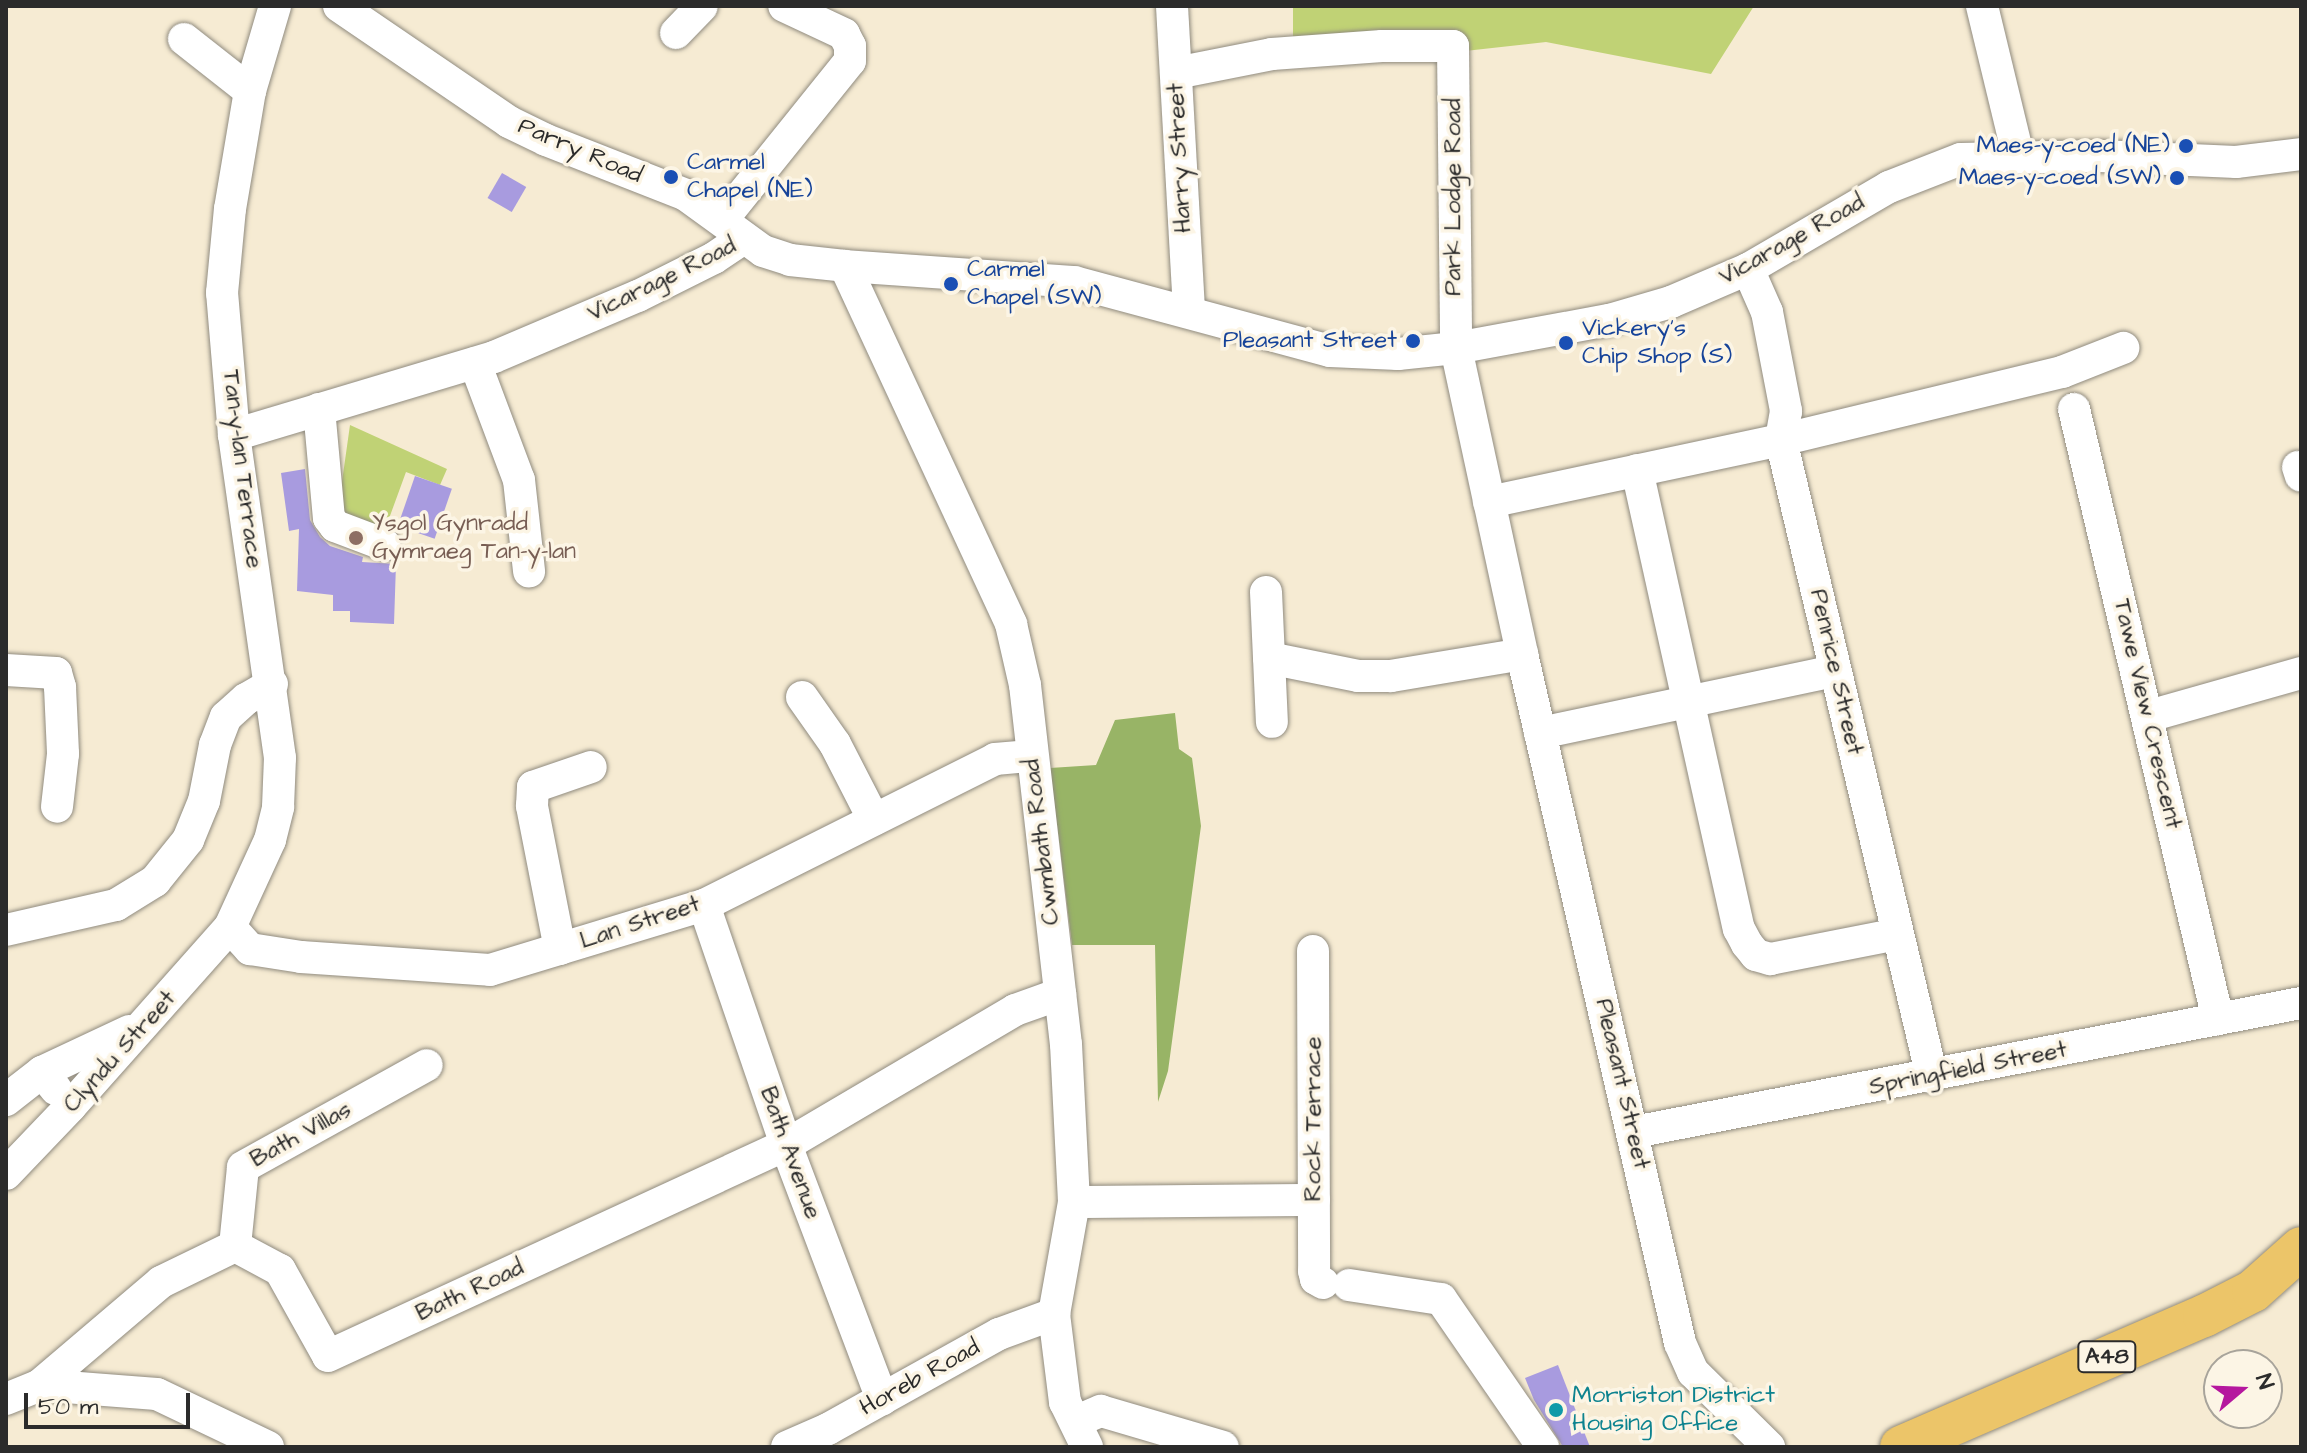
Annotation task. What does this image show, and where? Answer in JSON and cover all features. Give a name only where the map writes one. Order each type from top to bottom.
[{"type":"main road","name":"A48","points":[[1901,1447],[2204,1316],[2253,1291],[2301,1248]]},
{"type":"street","name":"Tan-y-lan Terrace","points":[[230,927],[270,840],[278,807],[280,758],[272,684],[234,435],[222,293],[230,209],[250,91],[275,6]]},
{"type":"street","name":"Parry Road","points":[[339,6],[509,122],[546,140],[686,195],[733,229]]},
{"type":"street","points":[[676,33],[702,6]]},
{"type":"street","points":[[733,229],[850,61],[850,46],[844,34],[784,6]]},
{"type":"street","name":"Harry Street","points":[[1172,6],[1189,310]]},
{"type":"street","points":[[1982,6],[2018,155]]},
{"type":"street","points":[[184,39],[250,91]]},
{"type":"street","name":"Park Lodge Road","points":[[1176,73],[1272,54],[1382,46],[1453,46],[1456,348]]},
{"type":"street","name":"Vicarage Road","points":[[234,435],[475,363],[638,296],[714,258],[733,229],[763,251],[790,260],[1074,282],[1189,310],[1330,351],[1398,354],[1456,348],[1609,320],[1671,302],[1748,269],[1889,187],[1961,159],[2018,155],[2236,162],[2301,154]]},
{"type":"street","name":"Cwmbath Road","points":[[845,266],[1011,624],[1025,685],[1060,994],[1074,1202],[1054,1314],[1065,1402],[1082,1434]]},
{"type":"street","name":"Penrice Street","points":[[1748,269],[1767,312],[1786,411],[1781,440],[1932,1077]]},
{"type":"street","points":[[1269,658],[1358,676],[1391,676],[1522,654],[1456,348]]},
{"type":"street","points":[[1489,502],[1781,440],[2062,372],[2123,348]]},
{"type":"street","points":[[475,363],[519,480],[529,571]]},
{"type":"street","points":[[319,409],[329,518],[335,526],[385,545]]},
{"type":"street","name":"Tawe View Crescent","points":[[2074,409],[2149,716],[2218,1019]]},
{"type":"street","points":[[1637,470],[1739,929],[1756,955],[1785,957],[1897,934]]},
{"type":"street","points":[[1266,592],[1272,722]]},
{"type":"street","name":"Pleasant Street","points":[[1522,654],[1680,1343],[1693,1372],[1769,1447]]},
{"type":"street","points":[[6,670],[56,673],[60,687],[63,754],[57,807]]},
{"type":"street","points":[[1540,733],[1835,671]]},
{"type":"street","points":[[2149,716],[2301,673]]},
{"type":"street","points":[[6,930],[116,905],[155,881],[188,840],[204,801],[215,745],[226,717],[246,699],[272,684]]},
{"type":"street","points":[[802,697],[835,744],[874,820]]},
{"type":"street","name":"Lan Street","points":[[230,927],[250,949],[301,957],[490,970],[704,905],[995,759],[1031,756]]},
{"type":"street","points":[[560,949],[532,806],[533,787],[591,767]]},
{"type":"street","name":"Bath Avenue","points":[[704,905],[786,1145],[882,1399]]},
{"type":"street","name":"Clyndu Street","points":[[6,1174],[230,927]]},
{"type":"street","name":"Rock Terrace","points":[[1313,951],[1316,1279],[1441,1299],[1543,1447]]},
{"type":"street","name":"Bath Road","points":[[235,1246],[280,1270],[328,1356],[786,1145],[1015,1010],[1060,994]]},
{"type":"street","name":"Springfield Street","points":[[1634,1132],[1932,1077],[2301,1003]]},
{"type":"street","points":[[6,1100],[42,1072],[144,1024]]},
{"type":"street","name":"Bath Villas","points":[[235,1246],[243,1167],[427,1065]]},
{"type":"street","points":[[42,1072],[70,1107]]},
{"type":"street","points":[[1074,1202],[1314,1200]]},
{"type":"street","points":[[6,1399],[40,1385],[161,1282],[235,1246]]},
{"type":"street","name":"Horeb Road","points":[[787,1447],[999,1334],[1054,1314]]},
{"type":"street","points":[[40,1385],[157,1394],[268,1447]]},
{"type":"street","points":[[1082,1434],[1101,1411],[1223,1447]]},
{"type":"green space","points":[[1293,6],[1754,6],[1711,74],[1546,42],[1447,53],[1293,62]]},
{"type":"green space","points":[[350,425],[447,469],[440,485],[406,472],[383,535],[337,517]]},
{"type":"green space","points":[[1175,713],[1179,749],[1192,758],[1201,826],[1168,1071],[1158,1102],[1155,945],[1072,945],[1050,768],[1096,765],[1115,720]]},
{"type":"building","points":[[502,173],[526,187],[512,212],[488,198]]},
{"type":"building","points":[[305,469],[310,520],[320,537],[330,546],[363,557],[362,562],[396,564],[394,624],[350,622],[350,611],[333,611],[333,595],[297,591],[299,529],[289,531],[281,473]]},
{"type":"building","points":[[415,476],[452,489],[435,539],[398,526]]},
{"type":"building","name":"Morriston District Housing Office","points":[[1558,1365],[1590,1447],[1563,1447],[1534,1400],[1525,1378]]},
{"type":"place","name":"Maes-y-coed (NE)","points":[[2186,146]]},
{"type":"place","name":"Carmel Chapel (NE)","points":[[671,177]]},
{"type":"place","name":"Maes-y-coed (SW)","points":[[2177,178]]},
{"type":"place","name":"Carmel Chapel (SW)","points":[[951,284]]},
{"type":"place","name":"Pleasant Street","points":[[1413,341]]},
{"type":"place","name":"Vickery's Chip Shop (S)","points":[[1566,343]]},
{"type":"place","name":"Ysgol Gynradd Gymraeg Tan-y-lan","points":[[356,538]]},
{"type":"place","name":"Morriston District Housing Office","points":[[1556,1410]]}]
